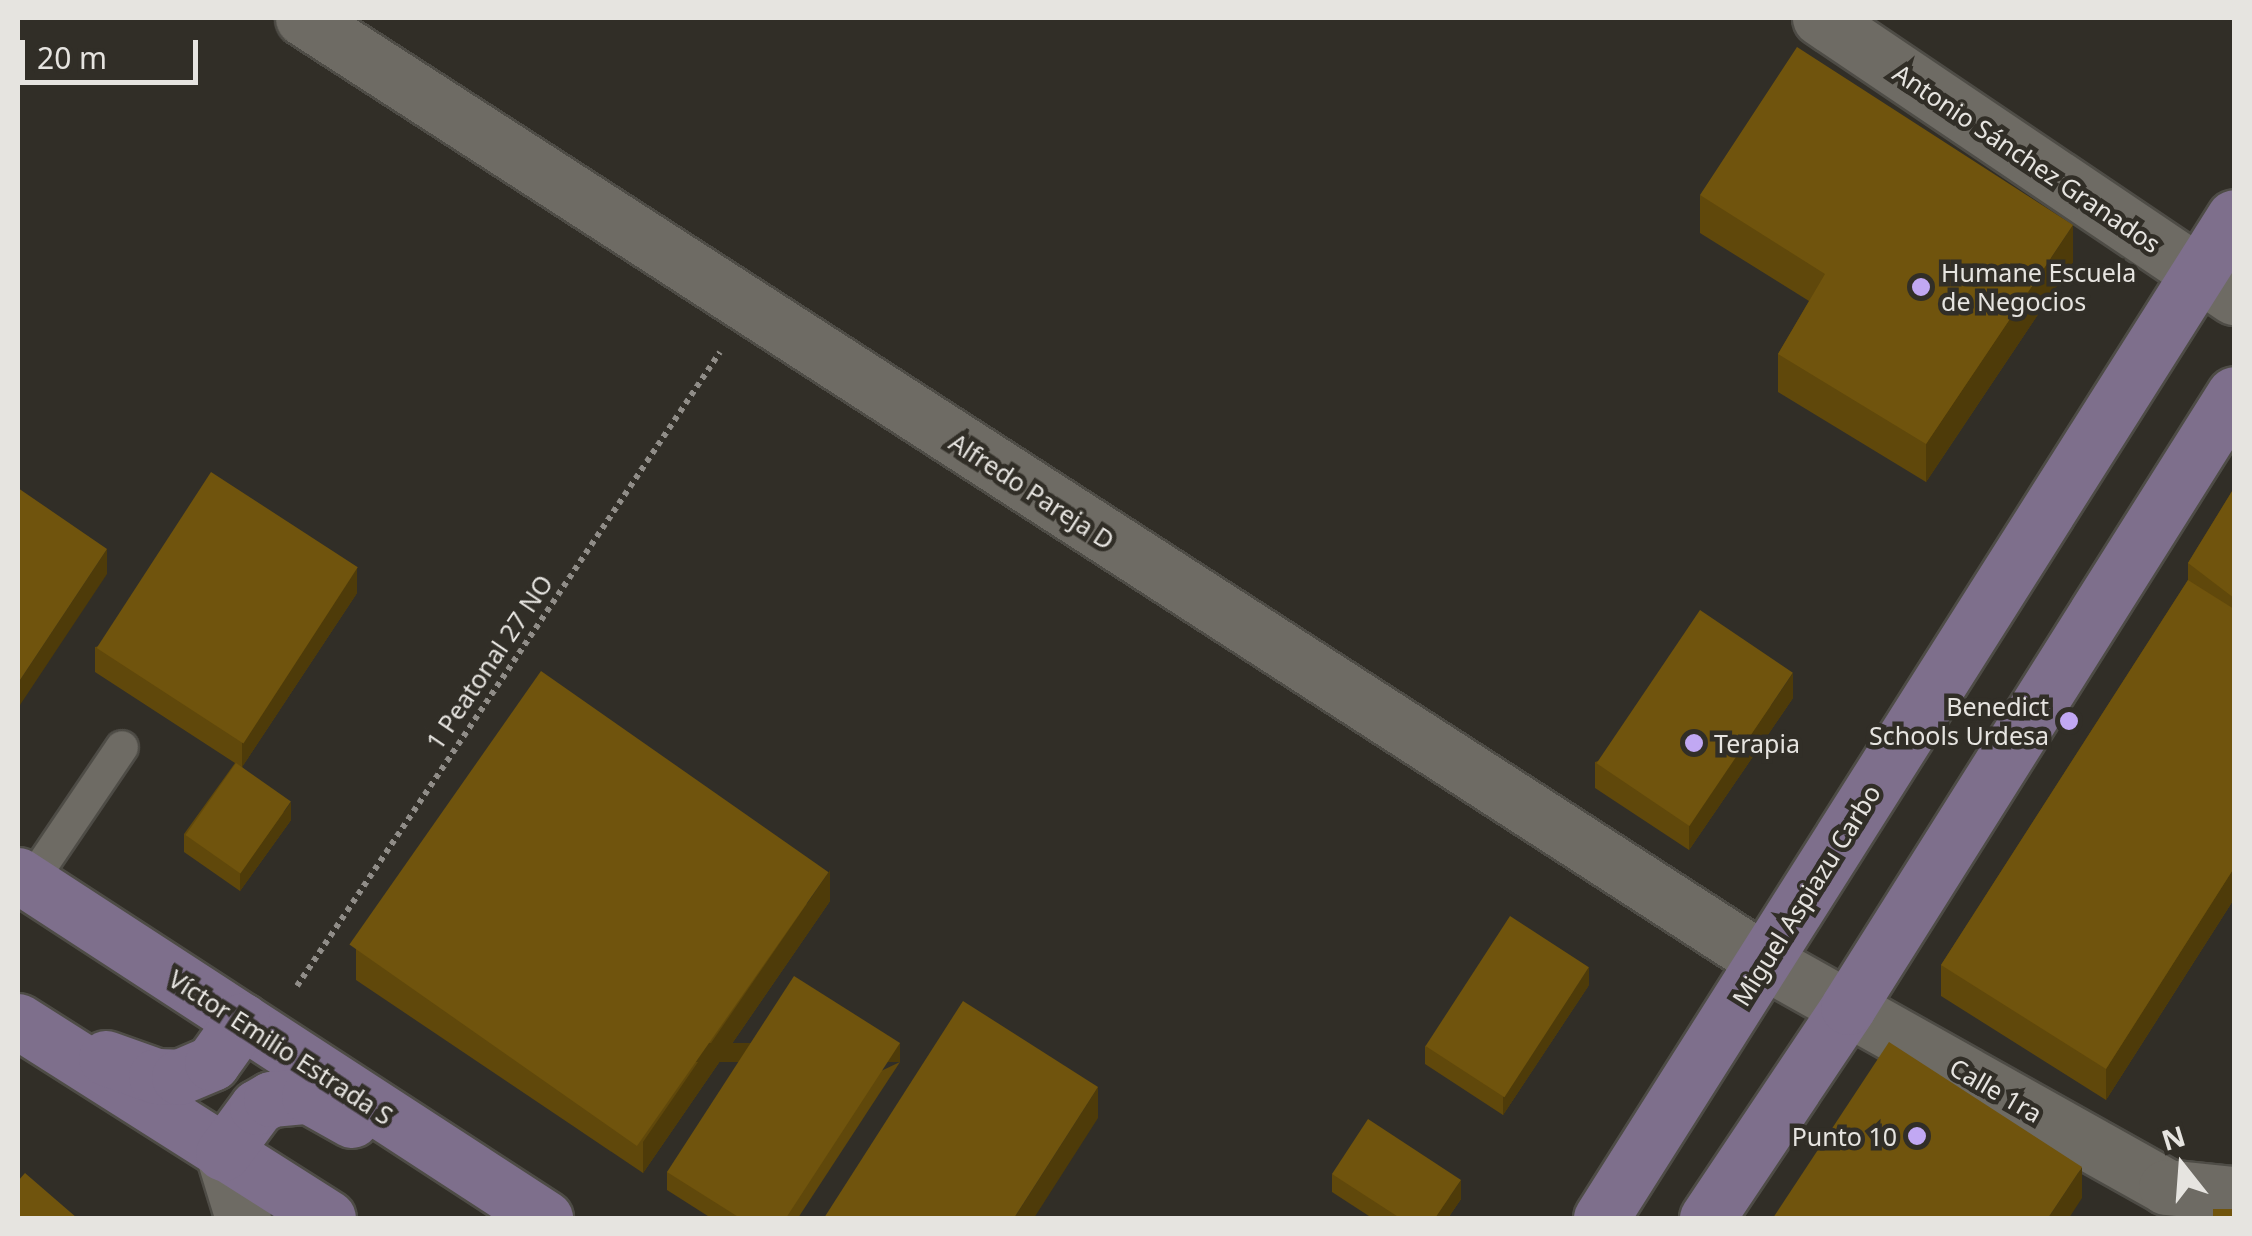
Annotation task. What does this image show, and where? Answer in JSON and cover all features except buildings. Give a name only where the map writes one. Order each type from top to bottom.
[{"type":"street","name":"Alfredo Pareja D","points":[[303,18],[1764,962]]},
{"type":"street","name":"Antonio Sánchez Granados","points":[[1820,18],[2216,286]]},
{"type":"street","name":"Miguel Aspiazu Carbo","points":[[1601,1218],[1764,962],[2216,286],[2234,217]]},
{"type":"street","points":[[1707,1218],[1848,1006],[2234,394]]},
{"type":"street","name":"Víctor Emilio Estrada S","points":[[24,879],[544,1218]]},
{"type":"street","name":"Calle 1ra","points":[[1764,962],[2166,1187],[2234,1194]]},
{"type":"street","points":[[25,1026],[156,1076],[179,1077],[212,1063],[253,1029]]},
{"type":"street","points":[[25,1026],[328,1218]]},
{"type":"street","points":[[224,1153],[257,1107],[290,1094],[309,1096],[530,1218]]},
{"type":"street","points":[[224,1153],[243,1218]]},
{"type":"lane","points":[[24,879],[122,747]]},
{"type":"path","name":"1 Peatonal 27 NO","points":[[253,1029],[748,309]]},
{"type":"place","name":"Humane Escuela de Negocios","points":[[1921,287]]},
{"type":"place","name":"Benedict Schools Urdesa","points":[[2069,721]]},
{"type":"place","name":"Terapia","points":[[1694,743]]},
{"type":"place","name":"Punto 10","points":[[1917,1136]]}]
